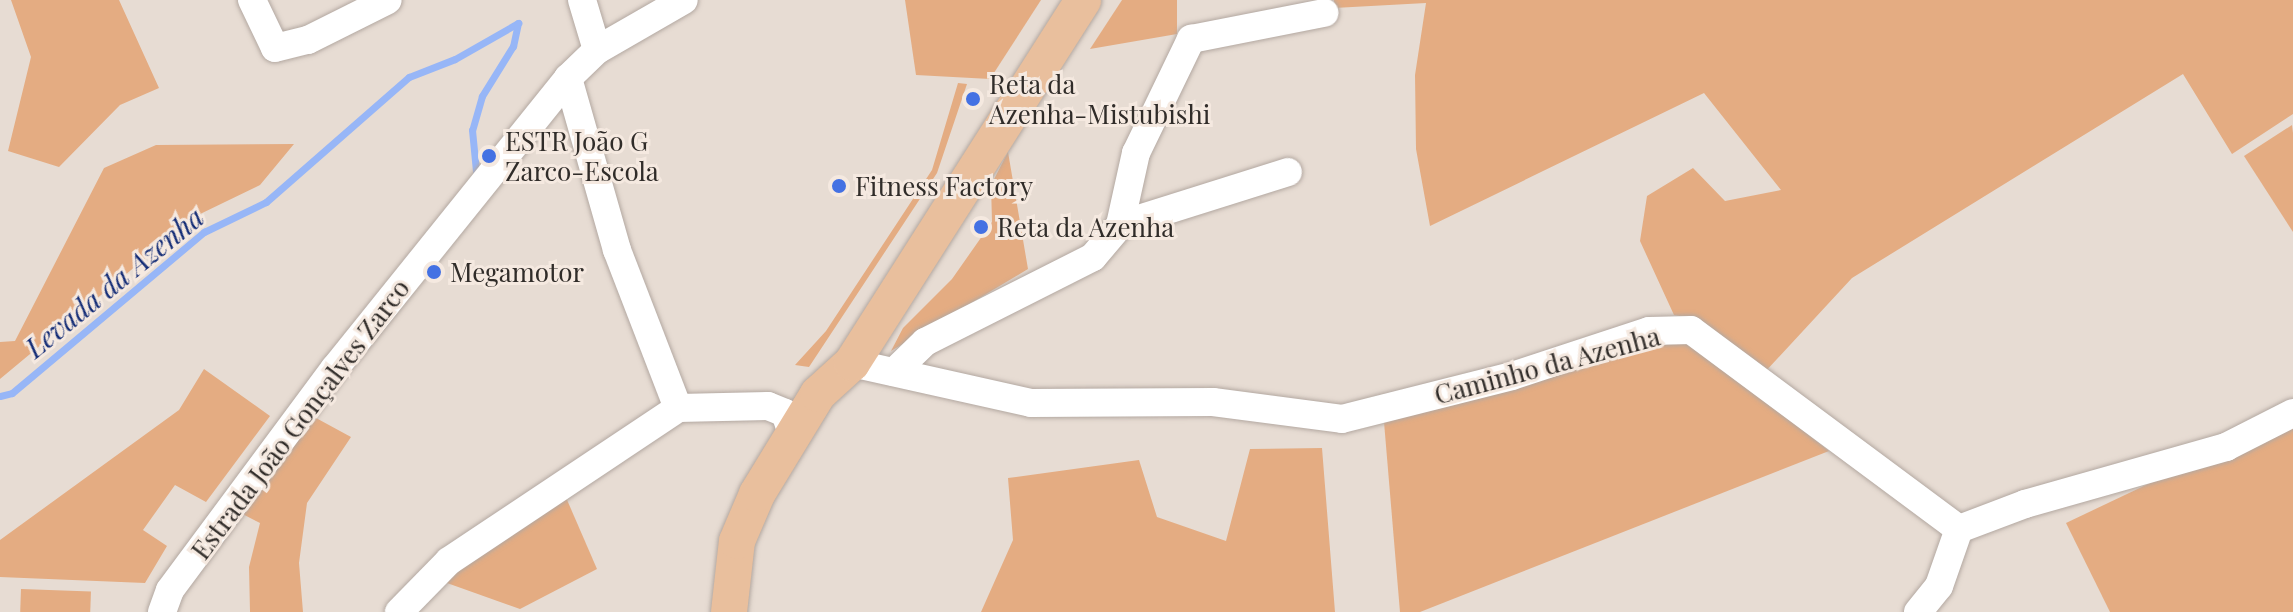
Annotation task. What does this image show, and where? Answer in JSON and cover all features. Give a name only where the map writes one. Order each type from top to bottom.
[{"type":"main road","points":[[741,612],[786,491],[827,423],[852,363],[1083,0]]},
{"type":"main road","points":[[729,612],[737,541],[792,433],[818,394],[852,363]]},
{"type":"street","points":[[252,0],[275,48],[308,40],[388,0]]},
{"type":"street","name":"Estrada João Gonçalves Zarco","points":[[162,612],[170,590],[335,368],[568,78],[597,50],[684,0]]},
{"type":"street","points":[[584,1],[597,50]]},
{"type":"street","points":[[894,372],[925,342],[1093,257],[1120,225],[1136,153],[1191,39],[1324,13]]},
{"type":"street","points":[[568,78],[617,250],[678,408]]},
{"type":"street","points":[[1120,225],[1288,172]]},
{"type":"street","name":"Caminho da Azenha","points":[[852,363],[1031,403],[1213,402],[1342,419],[1512,376],[1649,331],[1691,330],[1959,529]]},
{"type":"street","points":[[399,612],[449,561],[678,408],[768,406],[785,413],[792,433]]},
{"type":"street","points":[[1918,612],[1939,586],[1959,529],[2025,504],[2226,447],[2293,413]]},
{"type":"shaded area","points":[[11,0],[119,0],[159,88],[120,105],[59,167],[8,151],[31,57]]},
{"type":"shaded area","points":[[905,0],[1041,0],[990,79],[916,75]]},
{"type":"shaded area","points":[[1122,0],[1177,0],[1177,34],[1090,49]]},
{"type":"shaded area","points":[[1334,0],[2293,0],[2293,114],[2232,154],[2183,74],[1852,278],[1764,373],[1696,319],[1674,315],[1640,241],[1647,196],[1693,168],[1725,201],[1781,190],[1704,93],[1430,226],[1416,149],[1415,75],[1426,3],[1334,8]]},
{"type":"shaded area","points":[[958,83],[967,84],[937,173],[809,367],[795,365],[826,331],[932,170]]},
{"type":"shaded area","points":[[2292,125],[2293,133],[2293,232],[2244,156]]},
{"type":"shaded area","points":[[294,144],[260,185],[196,216],[0,379],[0,342],[15,341],[104,168],[156,145]]},
{"type":"shaded area","points":[[1008,152],[1028,269],[891,351],[903,328],[952,279],[992,222],[991,185]]},
{"type":"shaded area","points":[[1687,339],[1829,451],[1420,612],[1400,612],[1384,422]]},
{"type":"shaded area","points":[[204,369],[270,416],[206,502],[175,485],[143,530],[167,546],[145,583],[0,577],[0,540],[179,410]]},
{"type":"shaded area","points":[[305,412],[351,437],[307,503],[299,563],[303,612],[250,612],[249,567],[260,523],[229,507]]},
{"type":"shaded area","points":[[2293,415],[2293,612],[2110,612],[2066,523]]},
{"type":"shaded area","points":[[1322,448],[1335,612],[981,612],[1013,540],[1008,478],[1139,460],[1157,517],[1226,541],[1250,449]]},
{"type":"shaded area","points":[[561,486],[597,569],[520,609],[433,578]]},
{"type":"shaded area","points":[[21,589],[91,591],[90,612],[20,612]]},
{"type":"waterway","name":"Levada da Azenha","points":[[0,396],[12,393],[204,232],[266,202],[409,77],[455,59],[518,23],[513,46],[482,96],[472,130],[476,171]]},
{"type":"place","name":"Reta da Azenha-Mistubishi","points":[[973,99]]},
{"type":"place","name":"ESTR João G Zarco-Escola","points":[[489,156]]},
{"type":"place","name":"Fitness Factory","points":[[839,186]]},
{"type":"place","name":"Reta da Azenha","points":[[981,227]]},
{"type":"place","name":"Megamotor","points":[[434,272]]}]
